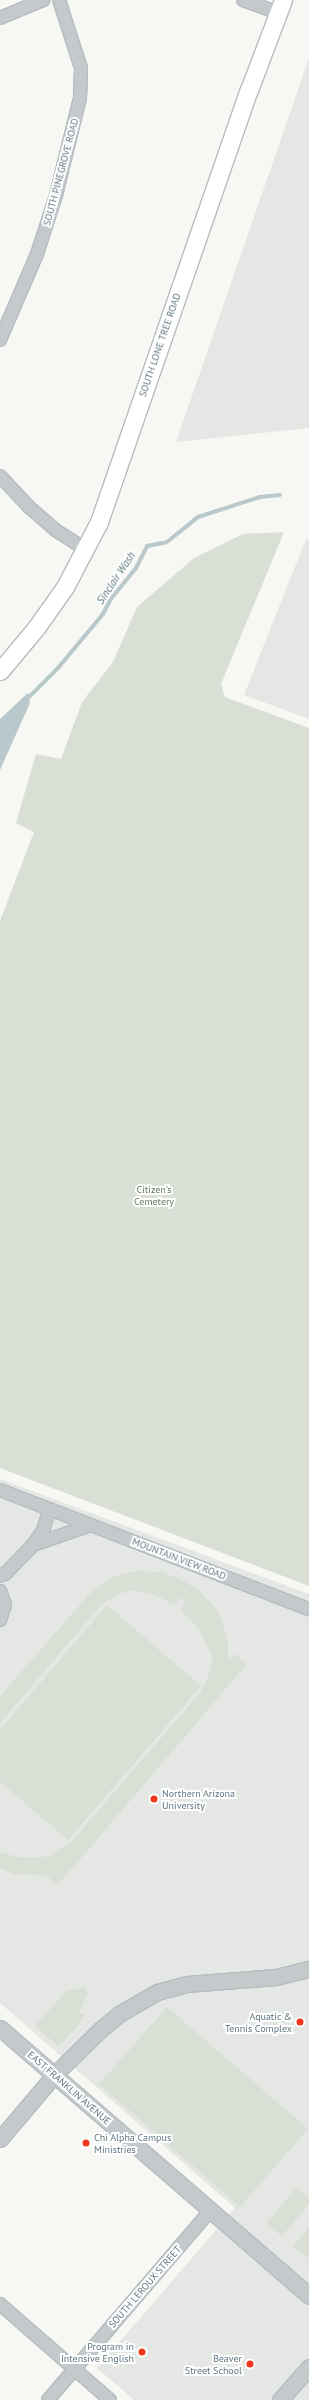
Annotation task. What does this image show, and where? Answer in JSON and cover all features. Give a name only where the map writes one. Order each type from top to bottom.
[{"type":"main road","name":"SOUTH LONE TREE ROAD","points":[[0,671],[36,628],[65,587],[86,550],[99,522],[246,98],[280,7]]},
{"type":"street","points":[[0,18],[43,0]]},
{"type":"street","name":"SOUTH PINEGROVE ROAD","points":[[0,340],[37,254],[56,195],[80,98],[81,68],[59,0]]},
{"type":"street","points":[[243,0],[280,7]]},
{"type":"street","points":[[0,476],[29,508],[57,531],[86,550]]},
{"type":"street","name":"MOUNTAIN VIEW ROAD","points":[[0,1490],[309,1609]]},
{"type":"street","points":[[0,1620],[4,1613],[2,1594],[3,1575],[33,1545],[43,1530],[50,1509]]},
{"type":"street","points":[[33,1545],[91,1525]]},
{"type":"street","points":[[0,2138],[55,2074],[119,2014],[157,1992],[187,1984],[276,1977],[309,1969]]},
{"type":"street","name":"EAST FRANKLIN AVENUE","points":[[0,2028],[55,2074],[309,2296]]},
{"type":"street","name":"SOUTH LEROUX STREET","points":[[48,2400],[210,2211]]},
{"type":"street","points":[[0,2304],[110,2400]]},
{"type":"street","points":[[280,2400],[309,2367]]},
{"type":"shaded area","points":[[309,58],[309,428],[176,442]]},
{"type":"shaded area","points":[[306,539],[309,540],[309,719],[244,695]]},
{"type":"shaded area","points":[[28,693],[30,703],[0,770],[0,719]]},
{"type":"shaded area","name":"Northern Arizona University","points":[[0,1479],[309,1594],[309,2400],[134,2400],[97,2368],[235,2208],[0,2003]]},
{"type":"green space","name":"Citizen's Cemetery","points":[[284,532],[221,684],[225,697],[309,728],[309,1586],[0,1468],[0,921],[34,832],[16,823],[36,754],[61,759],[82,702],[113,662],[137,607],[194,558],[243,534]]},
{"type":"green space","points":[[137,1571],[162,1572],[182,1580],[201,1592],[218,1611],[228,1643],[228,1660],[235,1654],[247,1664],[58,1885],[45,1875],[14,1874],[0,1868],[0,1852],[17,1857],[34,1858],[49,1856],[72,1841],[199,1694],[206,1682],[213,1658],[198,1628],[180,1610],[186,1602],[179,1598],[174,1605],[158,1596],[133,1590],[119,1594],[105,1602],[95,1612],[0,1723],[0,1696],[92,1591],[114,1576]]},
{"type":"green space","points":[[107,1605],[201,1686],[68,1840],[0,1782],[0,1730]]},
{"type":"green space","points":[[83,1987],[88,1993],[79,2013],[84,2015],[80,2023],[58,2046],[35,2026],[65,1992]]},
{"type":"green space","points":[[167,2007],[308,2129],[240,2207],[99,2084]]},
{"type":"green space","points":[[296,2188],[309,2198],[309,2204],[282,2236],[266,2224]]},
{"type":"green space","points":[[309,2227],[309,2258],[293,2246]]},
{"type":"waterway","name":"Sinclair Wash","points":[[26,700],[58,668],[103,614],[110,600],[136,568],[147,546],[167,542],[198,517],[260,497],[280,495]]},
{"type":"place","name":"Northern Arizona University","points":[[154,1799]]},
{"type":"place","name":"Aquatic & Tennis Complex","points":[[300,2022]]},
{"type":"place","name":"Chi Alpha Campus Ministries","points":[[86,2143]]},
{"type":"place","name":"Program in Intensive English","points":[[142,2352]]},
{"type":"place","name":"Beaver Street School","points":[[250,2364]]}]
